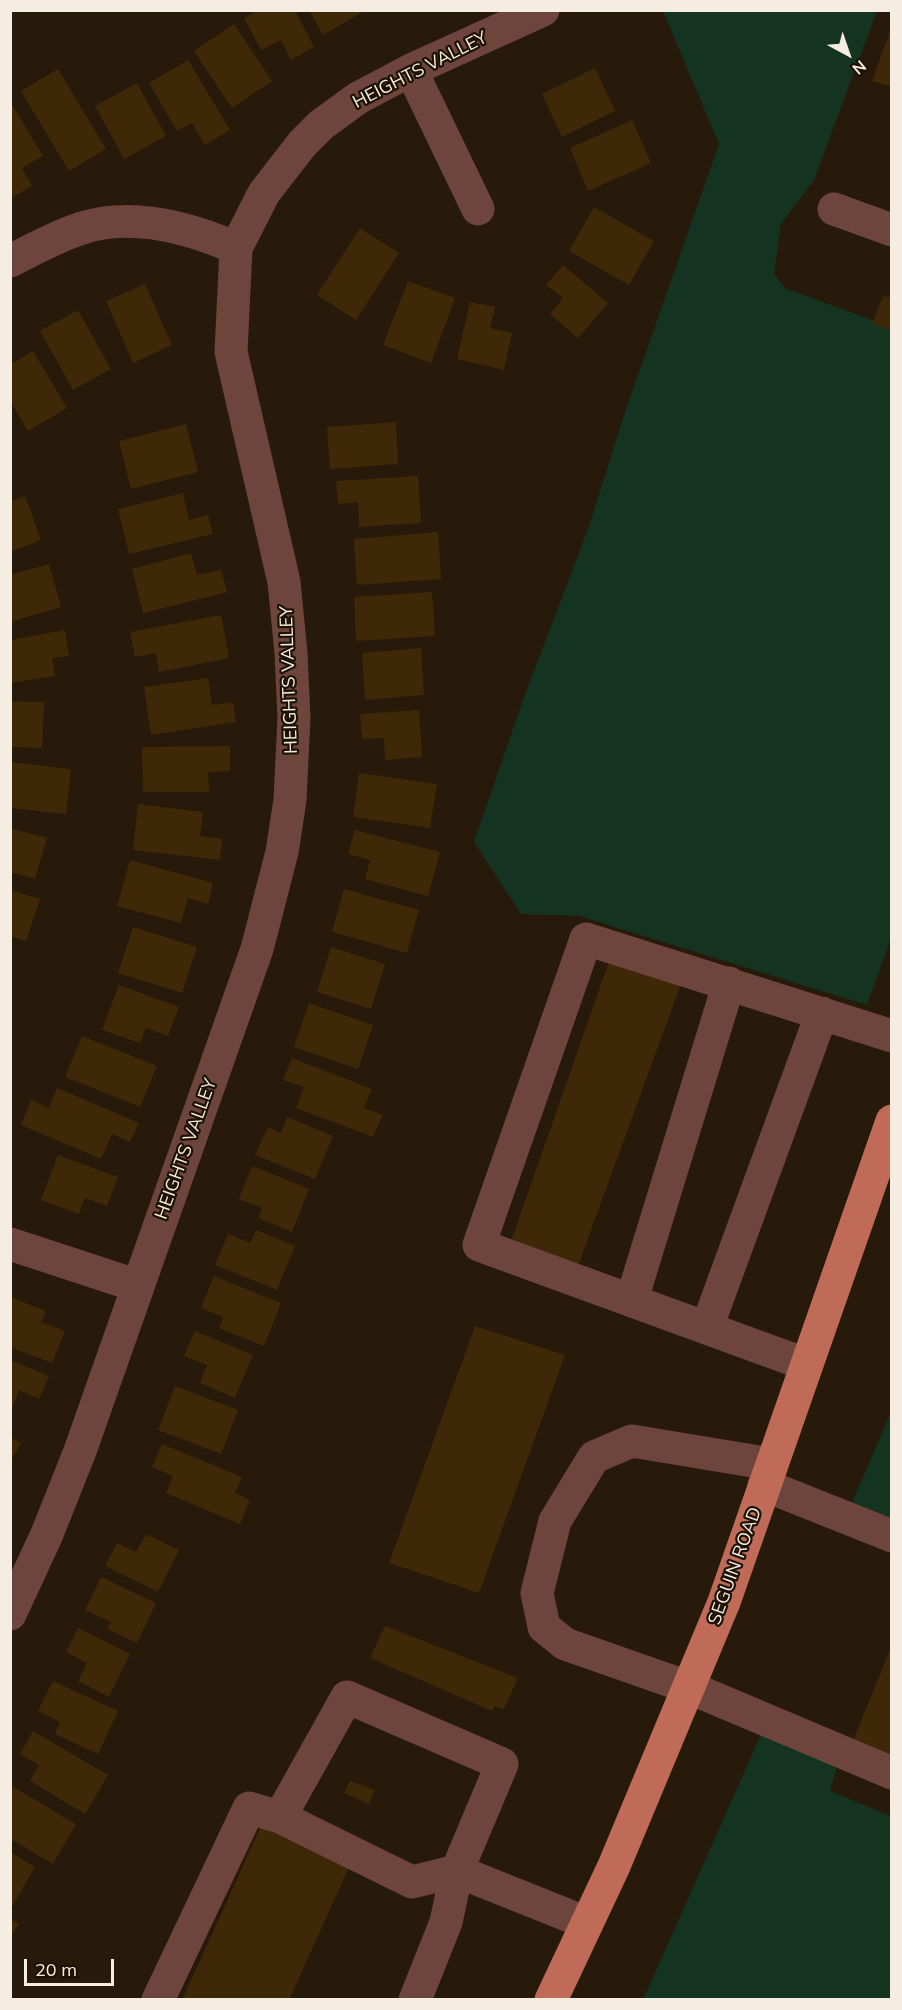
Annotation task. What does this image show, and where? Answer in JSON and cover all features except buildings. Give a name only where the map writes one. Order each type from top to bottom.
[{"type":"main road","name":"SEGUIN ROAD","points":[[551,2000],[614,1866],[723,1602],[891,1121]]},
{"type":"street","name":"HEIGHTS VALLEY","points":[[10,1614],[47,1534],[80,1451],[257,949],[282,852],[290,800],[294,718],[291,653],[284,582],[231,352],[236,248],[264,192],[302,144],[321,125],[358,98],[411,70],[543,10]]},
{"type":"street","points":[[411,70],[478,208]]},
{"type":"street","points":[[834,209],[891,230]]},
{"type":"street","points":[[10,261],[48,242],[84,228],[106,224],[147,223],[203,234],[236,248]]},
{"type":"street","points":[[805,1364],[479,1245],[586,939],[891,1036]]},
{"type":"street","points":[[632,1299],[729,983]]},
{"type":"street","points":[[706,1327],[822,1013]]},
{"type":"street","points":[[10,1244],[138,1286]]},
{"type":"street","points":[[891,1536],[767,1475],[632,1442],[594,1457],[555,1521],[537,1593],[544,1627],[565,1644],[688,1687],[891,1773]]},
{"type":"street","points":[[280,1817],[347,1696],[502,1764],[457,1871],[446,1922],[415,2000]]},
{"type":"street","points":[[158,2000],[249,1808],[280,1817],[412,1882],[457,1871],[587,1923]]},
{"type":"green space","points":[[663,11],[877,11],[814,180],[781,224],[774,274],[785,288],[891,327],[892,936],[867,1005],[579,916],[521,914],[474,842],[523,700],[588,529],[626,409],[719,144]]},
{"type":"green space","points":[[891,1412],[891,1522],[851,1505]]},
{"type":"green space","points":[[761,1734],[838,1763],[830,1791],[891,1816],[891,1999],[643,2000]]}]
